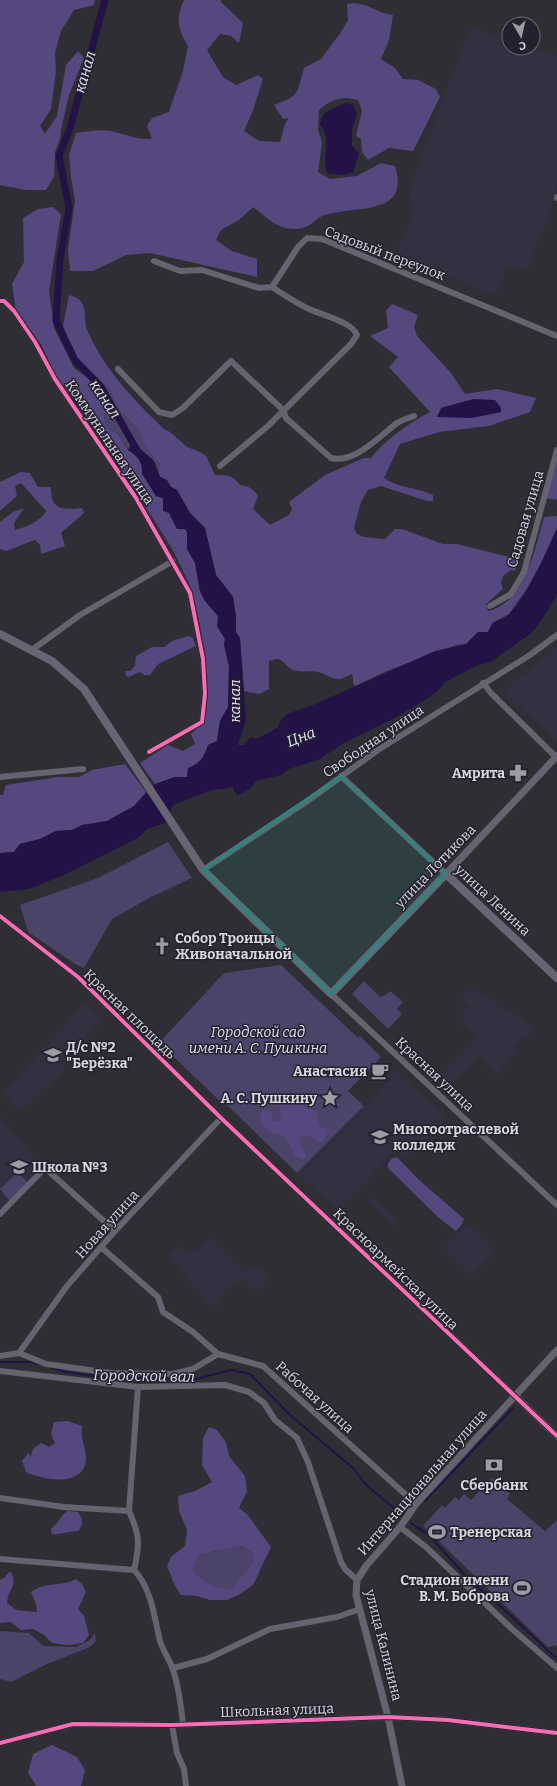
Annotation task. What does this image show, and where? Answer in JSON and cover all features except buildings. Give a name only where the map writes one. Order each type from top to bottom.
[{"type":"main road","points":[[0,634],[52,661],[84,689],[203,870],[331,994]]},
{"type":"main road","name":"улица Ленина","points":[[446,874],[557,978]]},
{"type":"main road","name":"улица Лотикова","points":[[331,994],[446,874]]},
{"type":"street","name":"Садовый переулок","points":[[272,287],[298,247],[308,238],[322,239],[557,336]]},
{"type":"street","points":[[154,261],[180,271],[202,270],[258,288],[272,287],[309,309],[348,325],[356,331],[357,335],[351,344],[268,426],[220,466]]},
{"type":"street","name":"Коммунальная улица","points":[[0,301],[4,301],[14,312],[35,342],[56,379],[136,498],[190,593],[203,658],[205,694],[202,722],[149,752]]},
{"type":"street","points":[[118,369],[159,412],[172,415],[183,408],[231,362],[283,410],[284,416],[330,458],[338,460],[352,456],[378,439],[398,422],[414,416]]},
{"type":"street","name":"Садовая улица","points":[[490,606],[510,594],[524,572],[557,450]]},
{"type":"street","points":[[32,650],[80,615],[172,561]]},
{"type":"street","name":"Свободная улица","points":[[203,870],[306,802],[341,776],[483,683],[530,655],[557,635]]},
{"type":"street","points":[[483,683],[491,693],[557,757]]},
{"type":"street","name":"улица Лотикова","points":[[446,874],[557,757]]},
{"type":"street","points":[[0,776],[83,769]]},
{"type":"street","name":"улица Ленина","points":[[341,776],[446,874]]},
{"type":"street","name":"Красная площадь","points":[[0,916],[78,977],[221,1118]]},
{"type":"street","name":"Красная улица","points":[[331,994],[557,1206]]},
{"type":"street","name":"Новая улица","points":[[19,1353],[67,1286],[115,1231],[221,1118]]},
{"type":"street","name":"Красноармейская улица","points":[[221,1118],[557,1436]]},
{"type":"street","points":[[0,1214],[45,1168],[115,1231]]},
{"type":"street","name":"Рабочая улица","points":[[101,1247],[158,1297],[163,1312],[193,1332],[218,1354],[263,1366],[416,1504]]},
{"type":"street","name":"Интернациональная улица","points":[[357,1580],[366,1566],[400,1527],[416,1504],[557,1350]]},
{"type":"street","points":[[0,1356],[19,1353],[46,1364],[96,1371],[173,1374],[193,1369],[218,1354]]},
{"type":"street","points":[[0,1371],[138,1387],[225,1385],[249,1392],[264,1403],[275,1420],[297,1438],[308,1462],[341,1562],[345,1569],[357,1580]]},
{"type":"street","points":[[134,1570],[139,1546],[137,1529],[129,1511],[138,1387]]},
{"type":"street","points":[[0,1498],[64,1507],[129,1511]]},
{"type":"street","points":[[400,1527],[426,1547],[512,1629],[557,1668]]},
{"type":"street","points":[[0,1559],[134,1570],[144,1580],[150,1596],[161,1644],[173,1668],[179,1694],[183,1724]]},
{"type":"street","name":"улица Калинина","points":[[357,1580],[356,1588],[360,1609],[388,1717],[402,1786]]},
{"type":"street","points":[[173,1668],[207,1659],[270,1629],[336,1617],[360,1609]]},
{"type":"street","name":"Школьная улица","points":[[0,1743],[73,1724],[172,1725],[388,1717],[448,1720],[557,1733]]},
{"type":"street","points":[[172,1725],[177,1753],[184,1769],[186,1786]]},
{"type":"highlighted area","points":[[341,776],[446,874],[331,994],[203,870]]},
{"type":"shaded area","points":[[0,0],[95,0],[94,5],[74,10],[61,31],[55,53],[56,71],[51,109],[40,126],[45,134],[57,116],[66,65],[78,51],[84,58],[69,95],[60,139],[55,152],[54,177],[46,190],[25,190],[0,185]]},
{"type":"shaded area","points":[[184,0],[221,0],[221,2],[243,23],[239,43],[231,36],[220,34],[207,50],[223,77],[236,85],[258,75],[263,79],[253,110],[244,131],[259,141],[280,142],[285,124],[289,118],[283,119],[274,105],[293,96],[298,88],[304,68],[321,59],[341,32],[348,20],[347,4],[353,3],[365,5],[381,12],[393,15],[389,40],[381,59],[395,68],[403,79],[418,80],[436,89],[440,97],[413,151],[389,148],[368,160],[362,152],[361,139],[356,136],[362,111],[358,100],[347,98],[337,99],[328,103],[319,110],[318,130],[322,142],[318,172],[330,179],[357,176],[381,163],[395,166],[398,182],[395,194],[388,201],[377,206],[325,215],[308,226],[300,229],[282,227],[253,207],[239,220],[221,230],[216,240],[232,251],[257,259],[257,277],[150,253],[126,255],[93,271],[70,271],[68,250],[75,200],[69,155],[76,133],[94,130],[107,130],[136,138],[152,139],[147,126],[152,118],[169,112],[183,71],[188,46],[180,29],[179,13]]},
{"type":"shaded area","points":[[470,28],[501,38],[501,56],[541,56],[541,50],[557,55],[557,186],[554,202],[526,272],[508,265],[494,296],[396,255],[413,213],[409,191]]},
{"type":"shaded area","points":[[53,207],[61,214],[49,291],[54,328],[74,368],[88,378],[105,403],[104,417],[107,427],[118,434],[128,450],[137,455],[143,467],[142,474],[156,496],[163,498],[177,529],[185,529],[187,532],[187,548],[195,563],[200,591],[205,601],[218,616],[220,631],[225,639],[224,645],[229,666],[228,707],[220,721],[217,741],[208,745],[201,759],[196,764],[188,768],[187,777],[175,777],[155,784],[140,763],[168,745],[183,751],[195,744],[191,734],[205,721],[208,694],[205,651],[193,592],[174,552],[139,496],[72,396],[57,378],[41,344],[16,312],[12,284],[24,262],[23,218],[38,209]]},
{"type":"shaded area","points":[[69,295],[81,301],[86,326],[95,346],[112,372],[132,396],[164,429],[170,432],[187,447],[206,456],[215,475],[229,476],[235,479],[240,485],[246,486],[252,490],[258,496],[253,509],[270,525],[289,515],[292,509],[289,502],[325,475],[364,458],[371,458],[398,432],[430,412],[389,367],[398,357],[370,336],[388,328],[386,311],[392,304],[418,315],[414,327],[417,336],[451,373],[465,394],[497,389],[536,398],[530,412],[489,426],[439,432],[400,444],[384,478],[401,486],[427,492],[433,495],[433,501],[427,501],[381,486],[368,490],[361,502],[354,528],[357,534],[364,537],[385,539],[395,529],[402,529],[443,544],[457,544],[513,558],[517,564],[515,571],[511,570],[503,576],[501,583],[503,589],[486,604],[488,611],[501,606],[520,586],[537,544],[544,517],[557,516],[557,528],[541,563],[526,590],[509,614],[492,623],[488,633],[478,632],[466,644],[457,645],[387,671],[355,686],[353,683],[353,676],[351,674],[336,679],[319,672],[293,670],[283,661],[274,659],[269,661],[269,689],[259,694],[244,691],[240,638],[236,632],[236,617],[233,597],[216,575],[205,528],[190,513],[177,490],[171,487],[167,480],[160,477],[160,464],[146,449],[138,430],[115,404],[111,391],[76,357],[63,326]],"holes":[[[474,399],[501,412],[487,414],[441,408]]]},
{"type":"shaded area","points":[[557,463],[557,499],[556,500],[546,498]]},
{"type":"shaded area","points":[[21,472],[30,473],[38,487],[51,487],[51,495],[53,500],[59,507],[68,509],[82,508],[84,513],[61,533],[65,546],[41,554],[40,545],[35,540],[6,551],[0,549],[0,522],[13,512],[24,508],[14,523],[15,530],[37,521],[46,511],[21,483],[15,486],[17,496],[0,511],[0,482]]},
{"type":"shaded area","points":[[188,636],[193,638],[196,646],[158,664],[150,675],[144,675],[140,672],[128,677],[126,676],[125,671],[130,671],[135,666],[136,656],[152,647],[164,647],[172,641]]},
{"type":"shaded area","points":[[557,646],[557,741],[503,691]]},
{"type":"shaded area","points":[[125,764],[146,792],[134,806],[107,821],[82,825],[72,830],[56,831],[40,839],[20,844],[14,852],[0,853],[0,795],[3,795],[6,785],[58,777],[79,777],[92,770]]},
{"type":"shaded area","points":[[472,987],[502,1008],[514,1012],[534,1030],[513,1047],[517,1051],[497,1074],[479,1056],[450,1086],[439,1076],[448,1066],[450,1067],[478,1038],[462,1023],[463,1017],[461,1014],[469,1007],[460,999]]},
{"type":"shaded area","name":"Д/с №2 \"Берёзка\"","points":[[85,1003],[101,1019],[83,1041],[60,1063],[65,1070],[21,1111],[19,1110],[4,1094],[5,1092],[44,1048],[49,1046],[52,1040]]},
{"type":"shaded area","name":"Многоотраслевой колледж","points":[[395,1070],[447,1118],[406,1159],[395,1150],[338,1211],[297,1173],[356,1115],[391,1078],[390,1076]]},
{"type":"shaded area","points":[[291,1095],[300,1098],[305,1108],[316,1111],[319,1126],[328,1130],[325,1139],[320,1143],[313,1137],[305,1135],[299,1139],[301,1146],[307,1155],[305,1160],[295,1156],[285,1136],[267,1131],[260,1119],[261,1111],[270,1111],[274,1121],[281,1121],[279,1104]]},
{"type":"shaded area","name":"Школа №3","points":[[0,1118],[36,1159],[38,1170],[35,1175],[0,1210]]},
{"type":"shaded area","points":[[397,1157],[419,1180],[464,1219],[456,1231],[439,1218],[388,1168],[388,1164],[391,1159]]},
{"type":"shaded area","points":[[372,1197],[397,1220],[393,1225],[368,1201]]},
{"type":"shaded area","points":[[468,1224],[496,1250],[472,1274],[459,1264],[443,1247]]},
{"type":"shaded area","points":[[211,1237],[246,1273],[256,1266],[269,1277],[257,1291],[242,1279],[217,1298],[219,1304],[211,1307],[168,1255],[179,1246],[185,1253],[198,1249]]},
{"type":"shaded area","points":[[68,1421],[82,1426],[82,1436],[86,1456],[83,1469],[78,1475],[61,1480],[33,1475],[26,1472],[22,1461],[28,1453],[31,1456],[33,1449],[41,1443],[49,1447],[55,1443],[51,1434],[54,1422]]},
{"type":"shaded area","points":[[209,1427],[217,1430],[226,1442],[229,1456],[245,1476],[247,1491],[239,1508],[247,1514],[271,1547],[253,1585],[240,1594],[227,1600],[210,1600],[197,1596],[181,1595],[175,1586],[167,1566],[171,1557],[185,1546],[187,1530],[179,1511],[178,1496],[195,1491],[212,1482],[202,1465],[203,1438]],"holes":[[[242,1546],[253,1553],[252,1564],[232,1588],[221,1588],[210,1584],[193,1570],[199,1555]]]},
{"type":"shaded area","points":[[67,1511],[78,1512],[82,1522],[80,1528],[78,1531],[52,1534],[51,1529]]},
{"type":"shaded area","points":[[10,1571],[13,1584],[7,1603],[16,1610],[37,1612],[36,1604],[31,1592],[37,1588],[70,1582],[76,1579],[82,1584],[86,1592],[78,1609],[84,1616],[89,1635],[83,1643],[68,1645],[52,1643],[44,1635],[33,1629],[21,1630],[11,1622],[0,1623],[0,1580]]},
{"type":"shaded area","points":[[52,1745],[77,1757],[85,1770],[81,1786],[35,1786],[36,1785],[28,1773],[33,1754]]},
{"type":"green space","points":[[91,373],[111,391],[115,404],[138,430],[146,449],[160,464],[160,477],[154,461],[141,451],[137,444],[128,450],[118,434],[107,427],[104,417],[105,403],[88,378]]},
{"type":"green space","points":[[168,842],[192,878],[149,898],[112,919],[84,968],[75,964],[28,932],[20,905],[98,878]]},
{"type":"green space","name":"Городской сад имени А. С. Пушкина","points":[[281,965],[358,1038],[360,1036],[381,1057],[348,1091],[364,1106],[297,1173],[226,1104],[224,1105],[159,1043],[224,973]]},
{"type":"green space","points":[[364,981],[380,997],[386,995],[390,991],[403,1002],[397,1009],[402,1014],[388,1029],[352,994]]},
{"type":"green space","points":[[18,1172],[28,1183],[9,1200],[0,1189]]},
{"type":"green space","name":"Стадион имени В. М. Боброва","points":[[496,1478],[510,1494],[507,1499],[545,1531],[557,1520],[557,1645],[548,1647],[423,1526],[442,1505],[445,1508],[455,1497],[459,1500],[464,1494],[471,1500],[491,1479]]},
{"type":"green space","points":[[242,1546],[253,1553],[253,1564],[232,1588],[221,1588],[210,1584],[193,1570],[199,1555]]},
{"type":"green space","points":[[0,1631],[29,1633],[43,1646],[76,1647],[90,1640],[95,1633],[96,1641],[90,1647],[45,1665],[11,1682],[0,1679]]},
{"type":"water","points":[[346,103],[353,105],[357,114],[352,130],[352,146],[359,153],[353,172],[343,175],[327,173],[325,161],[326,136],[320,125],[321,120],[329,110]]},
{"type":"water","points":[[474,399],[495,400],[501,408],[501,412],[472,418],[437,417],[441,408]]},
{"type":"water","name":"Цна","points":[[135,444],[154,461],[160,477],[167,480],[171,487],[177,490],[190,513],[205,528],[216,575],[233,597],[236,617],[236,632],[240,638],[246,720],[238,745],[244,745],[251,737],[257,739],[278,727],[281,719],[287,714],[313,705],[435,651],[466,644],[478,632],[488,632],[493,624],[507,616],[518,604],[536,572],[557,528],[557,595],[539,624],[529,635],[490,662],[478,665],[445,682],[437,692],[420,703],[393,719],[342,744],[320,759],[289,769],[281,775],[256,781],[250,789],[237,796],[232,786],[212,790],[173,805],[165,823],[147,829],[138,838],[66,874],[29,889],[0,892],[0,853],[14,852],[20,844],[40,839],[56,831],[72,830],[82,825],[107,821],[134,806],[155,784],[175,777],[187,777],[188,768],[196,764],[201,759],[208,745],[217,741],[220,721],[228,707],[229,666],[224,645],[225,639],[217,626],[218,616],[205,601],[200,591],[195,563],[187,549],[187,532],[185,529],[177,529],[169,513],[163,511],[163,498],[156,496],[142,473],[142,466],[139,460],[128,450],[130,446]]},
{"type":"waterway","name":"канал","points":[[105,0],[70,128],[59,156],[69,208],[60,260],[56,321],[75,360],[101,387],[138,452]]},
{"type":"waterway","name":"Городской вал","points":[[0,1362],[32,1362],[39,1364]]},
{"type":"waterway","name":"Городской вал","points":[[50,1367],[65,1372],[108,1378],[196,1379],[231,1370],[250,1374],[290,1415],[354,1469],[366,1485],[401,1514]]},
{"type":"waterway","points":[[425,1501],[513,1408]]},
{"type":"waterway","name":"Городской вал","points":[[411,1523],[431,1537],[469,1580],[498,1604],[557,1659]]},
{"type":"cycle path","points":[[0,301],[4,301],[14,311],[35,342],[55,379],[136,498],[190,593],[203,659],[205,694],[202,722],[149,752]]},
{"type":"cycle path","points":[[0,916],[78,977],[221,1118],[557,1436]]},
{"type":"cycle path","points":[[0,1743],[73,1724],[172,1725],[388,1717],[448,1720],[557,1733]]},
{"type":"place","name":"Амрита","points":[[518,773]]},
{"type":"place","name":"Собор Троицы Живоначальной","points":[[162,946]]},
{"type":"place","name":"Д/с №2 \"Берёзка\"","points":[[53,1055]]},
{"type":"place","name":"Анастасия","points":[[380,1071]]},
{"type":"place","name":"А. С. Пушкину","points":[[330,1098]]},
{"type":"place","name":"Многоотраслевой колледж","points":[[380,1137]]},
{"type":"place","name":"Школа №3","points":[[19,1167]]},
{"type":"place","name":"Сбербанк","points":[[494,1465]]},
{"type":"place","name":"Тренерская","points":[[437,1532]]},
{"type":"place","name":"Стадион имени В. М. Боброва","points":[[522,1588]]}]
